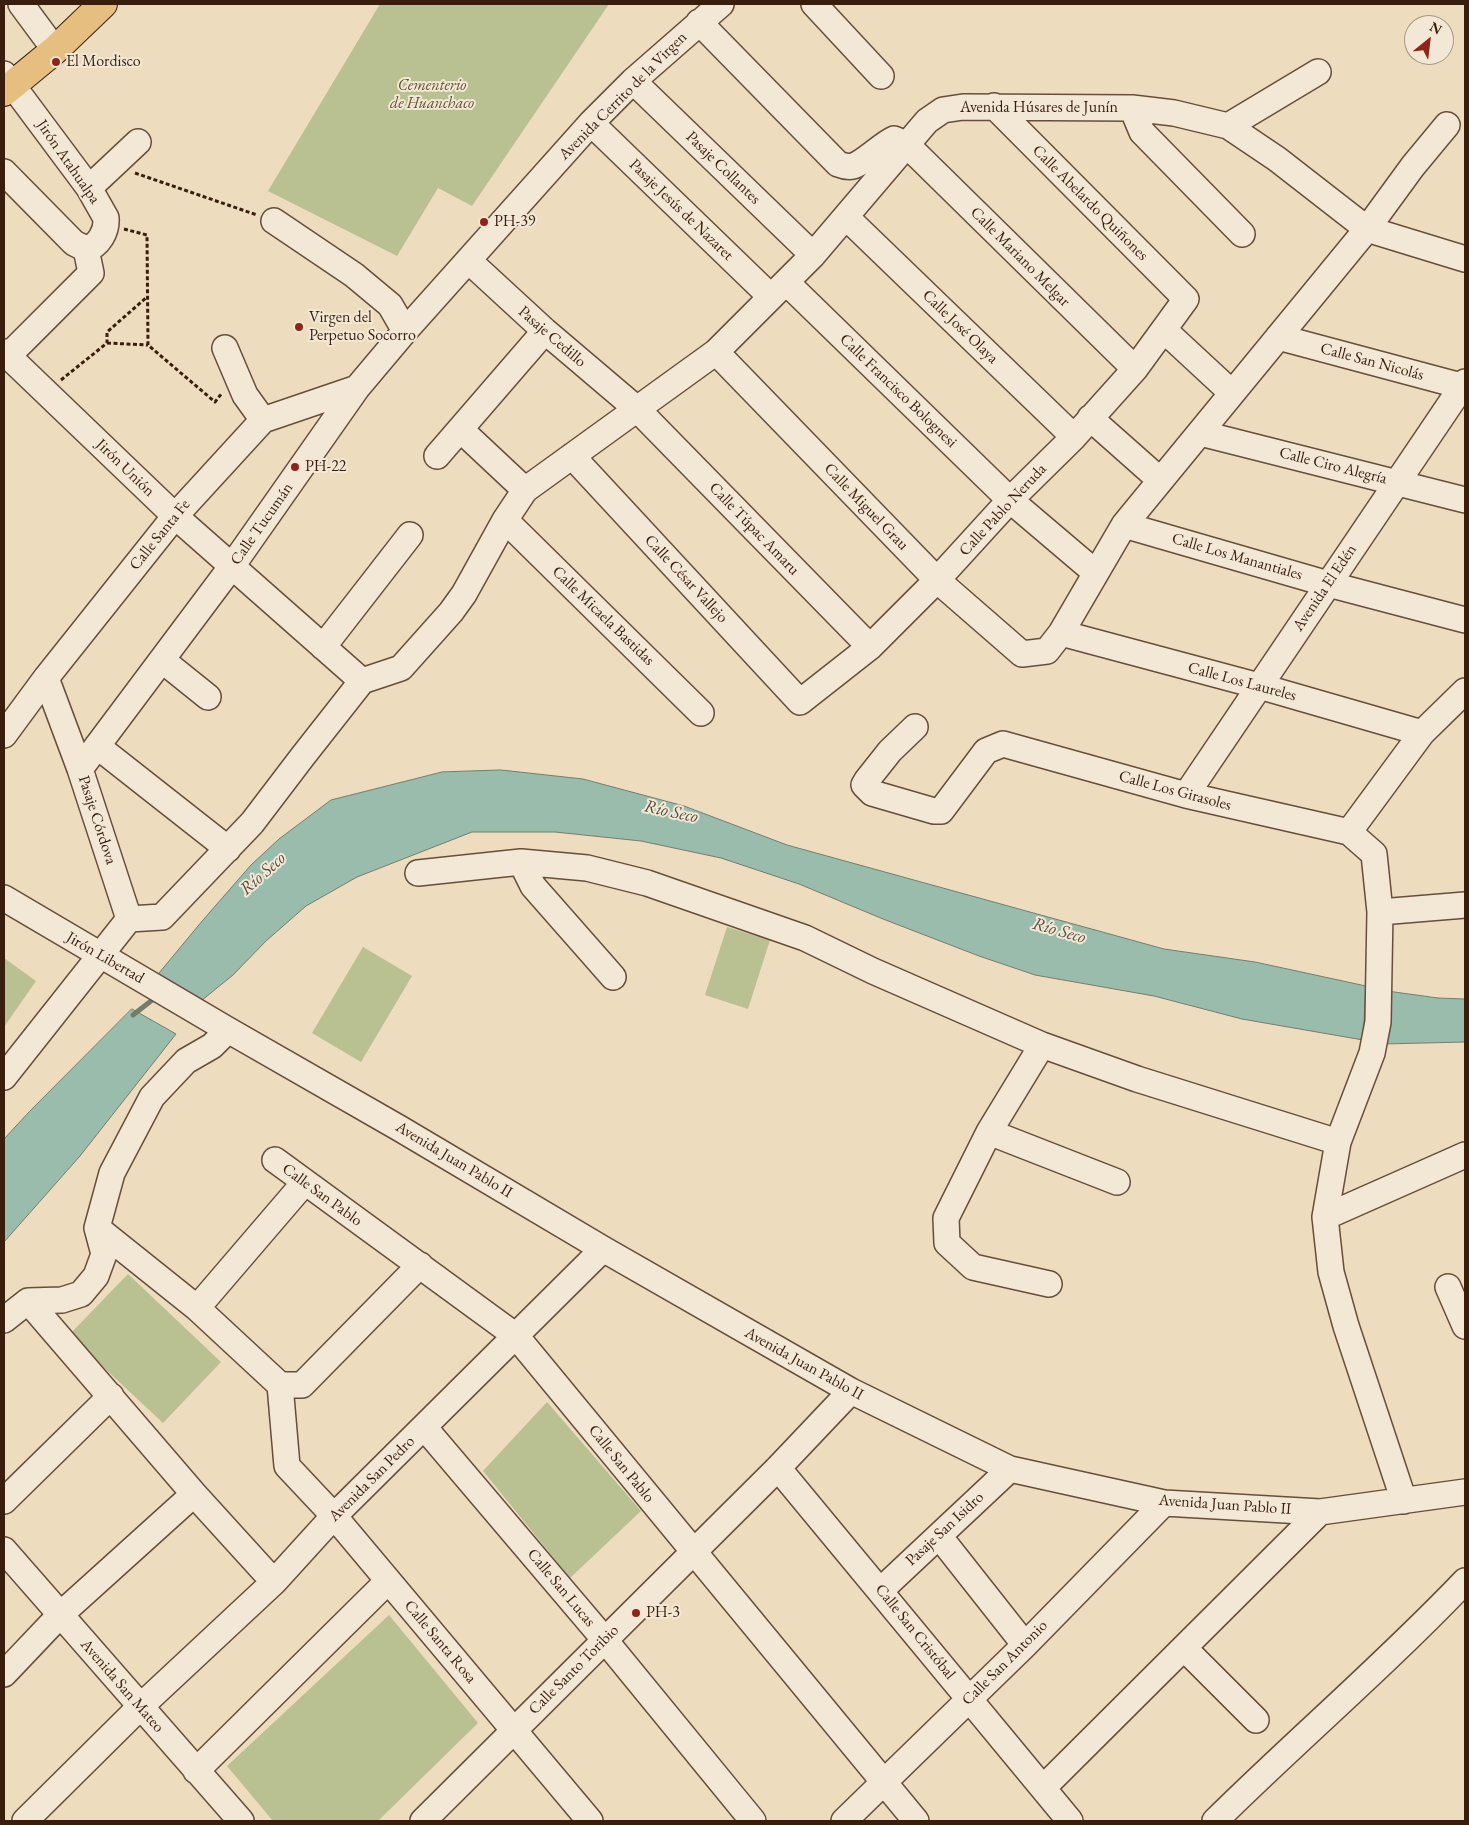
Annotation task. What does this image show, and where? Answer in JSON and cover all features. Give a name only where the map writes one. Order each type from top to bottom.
[{"type":"main road","points":[[7,84],[55,50],[103,4]]},
{"type":"street","points":[[21,4],[55,50]]},
{"type":"street","name":"Avenida Cerrito de la Virgen","points":[[469,261],[590,123],[634,81],[721,4]]},
{"type":"street","points":[[814,4],[881,76]]},
{"type":"street","points":[[699,22],[838,164],[855,166],[885,143],[894,139],[906,144]]},
{"type":"street","points":[[1228,126],[1318,72]]},
{"type":"street","name":"Pasaje Collantes","points":[[634,81],[813,255]]},
{"type":"street","name":"Jirón Atahualpa","points":[[7,84],[90,188],[106,218],[106,224],[99,241],[94,247],[86,249]]},
{"type":"street","name":"Avenida Húsares de Junín","points":[[525,490],[716,352],[813,255],[926,121],[943,110],[962,107],[994,106],[1132,108],[1174,113],[1228,126],[1277,159],[1367,229],[1465,259]]},
{"type":"street","name":"Calle Abelardo Quiñones","points":[[994,106],[1186,299]]},
{"type":"street","points":[[1132,108],[1142,132],[1242,234]]},
{"type":"street","name":"Pasaje Jesús de Nazaret","points":[[590,123],[779,290]]},
{"type":"street","points":[[1061,633],[1124,525],[1367,229],[1413,166],[1447,125]]},
{"type":"street","points":[[90,188],[138,142]]},
{"type":"street","name":"Calle Mariano Melgar","points":[[906,144],[1135,370]]},
{"type":"street","points":[[4,172],[74,243],[86,249],[91,273],[6,354]]},
{"type":"street","name":"Calle José Olaya","points":[[846,217],[1074,437]]},
{"type":"street","points":[[274,221],[354,275],[390,304],[405,331]]},
{"type":"street","name":"Calle Tucumán","points":[[80,769],[232,566],[357,388],[405,331],[469,261]]},
{"type":"street","name":"Pasaje Cedillo","points":[[469,261],[545,331],[638,410]]},
{"type":"street","name":"Calle Francisco Bolognesi","points":[[779,290],[1010,500],[1096,573]]},
{"type":"street","name":"Calle Pablo Neruda","points":[[800,702],[870,648],[937,580],[1010,500],[1074,437],[1135,370],[1186,299]]},
{"type":"street","points":[[1164,330],[1232,393]]},
{"type":"street","points":[[437,456],[545,331]]},
{"type":"street","name":"Calle San Nicolás","points":[[1278,337],[1464,385]]},
{"type":"street","points":[[225,348],[245,395],[263,420]]},
{"type":"street","name":"Calle Miguel Grau","points":[[716,352],[937,580],[1022,654],[1047,651],[1061,633]]},
{"type":"street","name":"Jirón Unión","points":[[6,354],[174,516],[362,681]]},
{"type":"street","name":"Avenida El Edén","points":[[1186,795],[1464,385]]},
{"type":"street","name":"Calle Santa Fe","points":[[4,735],[46,678],[174,516],[263,420],[357,388]]},
{"type":"street","name":"Calle Túpac Amaru","points":[[638,410],[870,648]]},
{"type":"street","points":[[1090,418],[1160,480]]},
{"type":"street","points":[[4,1077],[129,919],[162,917],[252,823],[362,681],[401,668],[464,594],[505,520],[525,490],[461,430]]},
{"type":"street","name":"Calle Ciro Alegría","points":[[1200,433],[1465,500]]},
{"type":"street","name":"Calle César Vallejo","points":[[572,456],[800,702]]},
{"type":"street","name":"Calle Micaela Bastidas","points":[[505,520],[701,713]]},
{"type":"street","name":"Calle Los Manantiales","points":[[1124,525],[1328,584],[1465,620]]},
{"type":"street","points":[[323,647],[410,535]]},
{"type":"street","name":"Calle Los Laureles","points":[[1061,633],[1259,686],[1422,733]]},
{"type":"street","points":[[162,660],[208,697]]},
{"type":"street","name":"Pasaje Córdova","points":[[46,678],[80,769],[129,919]]},
{"type":"street","points":[[1404,1500],[1346,1326],[1331,1272],[1325,1217],[1338,1142],[1372,1053],[1378,1022],[1380,912],[1374,854],[1349,832],[1422,733],[1465,691]]},
{"type":"street","name":"Calle Los Girasoles","points":[[915,727],[890,751],[864,784],[872,793],[934,811],[941,811],[986,751],[1003,744],[1186,795],[1349,832]]},
{"type":"street","points":[[97,746],[228,848]]},
{"type":"street","points":[[418,873],[521,862],[587,868],[647,882],[805,938],[873,971],[1042,1044],[1137,1079],[1338,1142]]},
{"type":"street","points":[[521,862],[533,886],[613,978]]},
{"type":"street","name":"Jirón Libertad","points":[[4,898],[206,1017]]},
{"type":"street","points":[[1380,912],[1465,905]]},
{"type":"street","name":"Avenida Juan Pablo II","points":[[206,1017],[851,1392],[1010,1469],[1164,1503],[1320,1512],[1465,1492]]},
{"type":"street","points":[[4,1320],[28,1301],[62,1300],[81,1294],[96,1276],[104,1254],[97,1228],[112,1173],[152,1097],[186,1060],[212,1046],[228,1030]]},
{"type":"street","points":[[1042,1044],[989,1132],[946,1218],[947,1243],[973,1267],[1049,1284]]},
{"type":"street","points":[[989,1132],[1117,1182]]},
{"type":"street","points":[[1325,1217],[1465,1155]]},
{"type":"street","name":"Calle San Pablo","points":[[275,1160],[516,1336],[916,1821]]},
{"type":"street","points":[[198,1308],[305,1182]]},
{"type":"street","points":[[97,1228],[198,1308],[280,1385],[302,1385],[420,1265]]},
{"type":"street","name":"Avenida San Pedro","points":[[25,1821],[140,1708],[274,1582],[334,1516],[603,1249]]},
{"type":"street","points":[[1448,1287],[1465,1326]]},
{"type":"street","points":[[28,1301],[194,1494],[274,1582]]},
{"type":"street","name":"Calle Santa Rosa","points":[[280,1385],[287,1466],[334,1516],[590,1821]]},
{"type":"street","name":"Calle Santo Toribio","points":[[423,1821],[778,1468],[851,1392]]},
{"type":"street","points":[[4,1501],[111,1396]]},
{"type":"street","name":"Calle San Lucas","points":[[424,1427],[604,1639],[753,1821]]},
{"type":"street","name":"Calle San Cristóbal","points":[[778,1468],[881,1590],[1070,1821]]},
{"type":"street","name":"Pasaje San Isidro","points":[[881,1590],[1010,1469]]},
{"type":"street","points":[[4,1674],[60,1615],[194,1494]]},
{"type":"street","name":"Calle San Antonio","points":[[844,1821],[1025,1645],[1164,1503]]},
{"type":"street","points":[[1043,1788],[1320,1512]]},
{"type":"street","points":[[939,1536],[1025,1645]]},
{"type":"street","name":"Avenida San Mateo","points":[[4,1550],[240,1821]]},
{"type":"street","points":[[196,1771],[388,1581]]},
{"type":"street","points":[[1215,1821],[1422,1626],[1465,1581]]},
{"type":"street","points":[[1184,1648],[1256,1720]]},
{"type":"path","points":[[113,165],[274,221]]},
{"type":"path","points":[[106,224],[147,235],[148,345]]},
{"type":"path","points":[[107,343],[106,332],[148,297]]},
{"type":"path","points":[[46,393],[107,343],[148,345],[215,402],[236,374]]},
{"type":"green space","name":"Cementerio de Huanchaco","points":[[380,4],[609,4],[472,206],[438,188],[397,256],[268,191]]},
{"type":"green space","points":[[727,927],[770,940],[748,1009],[705,995]]},
{"type":"green space","points":[[363,947],[412,976],[361,1062],[312,1033]]},
{"type":"green space","points":[[4,958],[36,981],[4,1027]]},
{"type":"green space","points":[[128,1274],[221,1362],[163,1423],[69,1335]]},
{"type":"green space","points":[[547,1402],[641,1511],[570,1578],[483,1471]]},
{"type":"green space","points":[[389,1615],[478,1723],[378,1821],[273,1821],[227,1766]]},
{"type":"water","points":[[501,770],[583,779],[684,806],[787,845],[1164,949],[1255,962],[1366,986],[1363,1040],[1242,1019],[1154,996],[1035,975],[979,956],[883,919],[799,884],[721,858],[641,841],[555,832],[472,832],[357,877],[306,906],[266,941],[233,975],[196,1005],[154,979],[251,865],[279,839],[331,800],[442,772]]},
{"type":"water","points":[[1387,991],[1438,998],[1465,999],[1465,1042],[1383,1044]]},
{"type":"water","points":[[132,1009],[176,1034],[80,1156],[4,1242],[4,1139]]},
{"type":"waterway","name":"Río Seco","points":[[133,1015],[156,997]]},
{"type":"place","name":"El Mordisco","points":[[56,62]]},
{"type":"place","name":"PH-39","points":[[484,222]]},
{"type":"place","name":"Virgen del Perpetuo Socorro","points":[[299,327]]},
{"type":"place","name":"PH-22","points":[[295,467]]},
{"type":"place","name":"PH-3","points":[[636,1613]]}]
